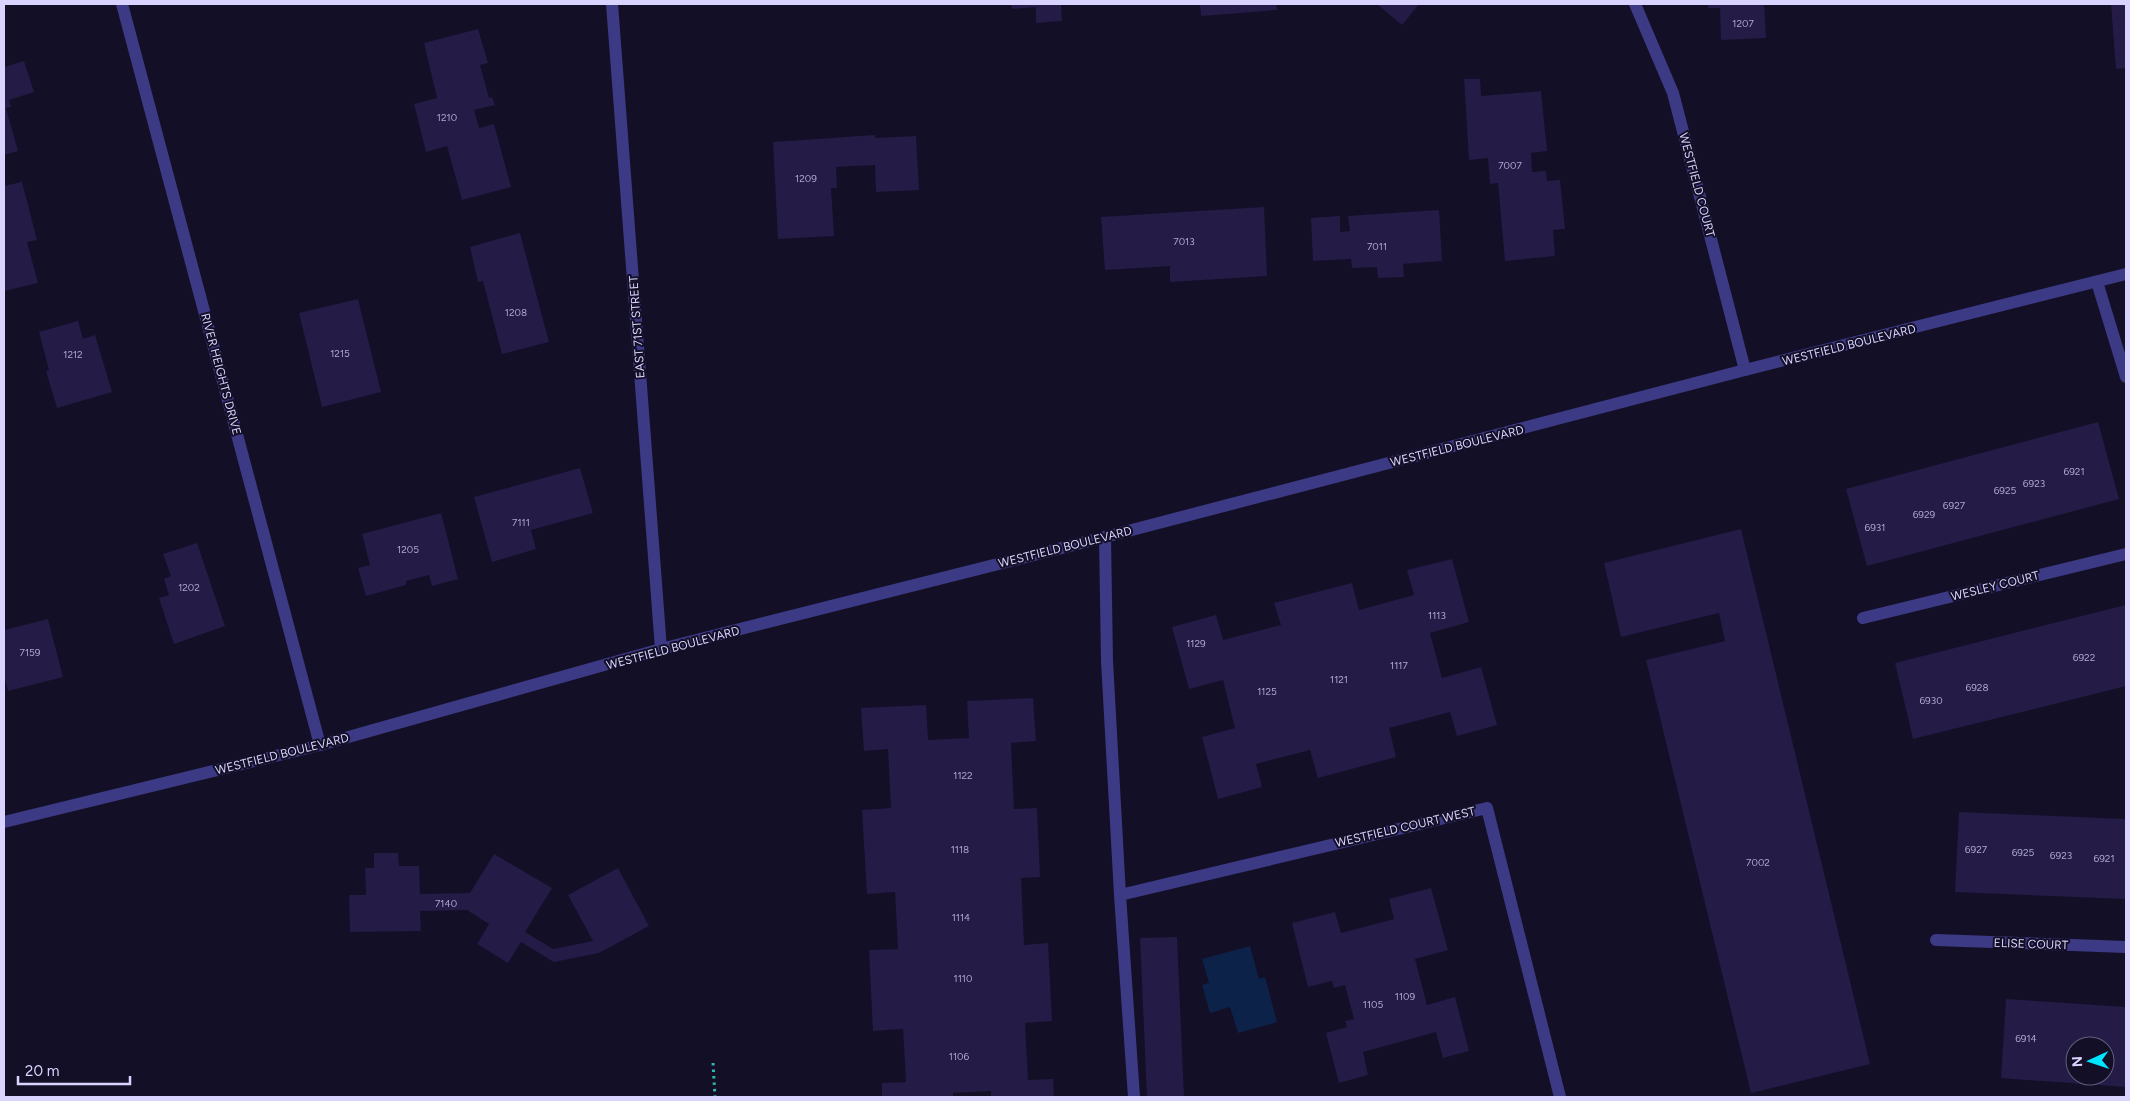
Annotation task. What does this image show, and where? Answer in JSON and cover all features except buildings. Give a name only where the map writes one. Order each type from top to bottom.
[{"type":"street","name":"RIVER HEIGHTS DRIVE","points":[[122,4],[320,745]]},
{"type":"street","name":"EAST 71ST STREET","points":[[612,4],[661,649]]},
{"type":"street","name":"WESTFIELD COURT","points":[[1635,4],[1672,93],[1745,370]]},
{"type":"street","name":"WESTFIELD BOULEVARD","points":[[4,822],[320,745],[661,649],[1105,537],[1745,370],[2126,274]]},
{"type":"street","points":[[2097,282],[2126,377]]},
{"type":"street","points":[[1105,537],[1108,661],[1120,895],[1134,1097]]},
{"type":"street","name":"WESLEY COURT","points":[[1863,618],[2126,554]]},
{"type":"street","name":"WESTFIELD COURT WEST","points":[[1120,895],[1487,808],[1560,1097]]},
{"type":"street","name":"ELISE COURT","points":[[1936,940],[2126,947]]},
{"type":"path","points":[[712,1063],[715,1097]]},
{"type":"water","points":[[1250,946],[1259,979],[1265,977],[1277,1022],[1238,1033],[1230,1007],[1210,1013],[1202,985],[1209,983],[1202,959]]}]
